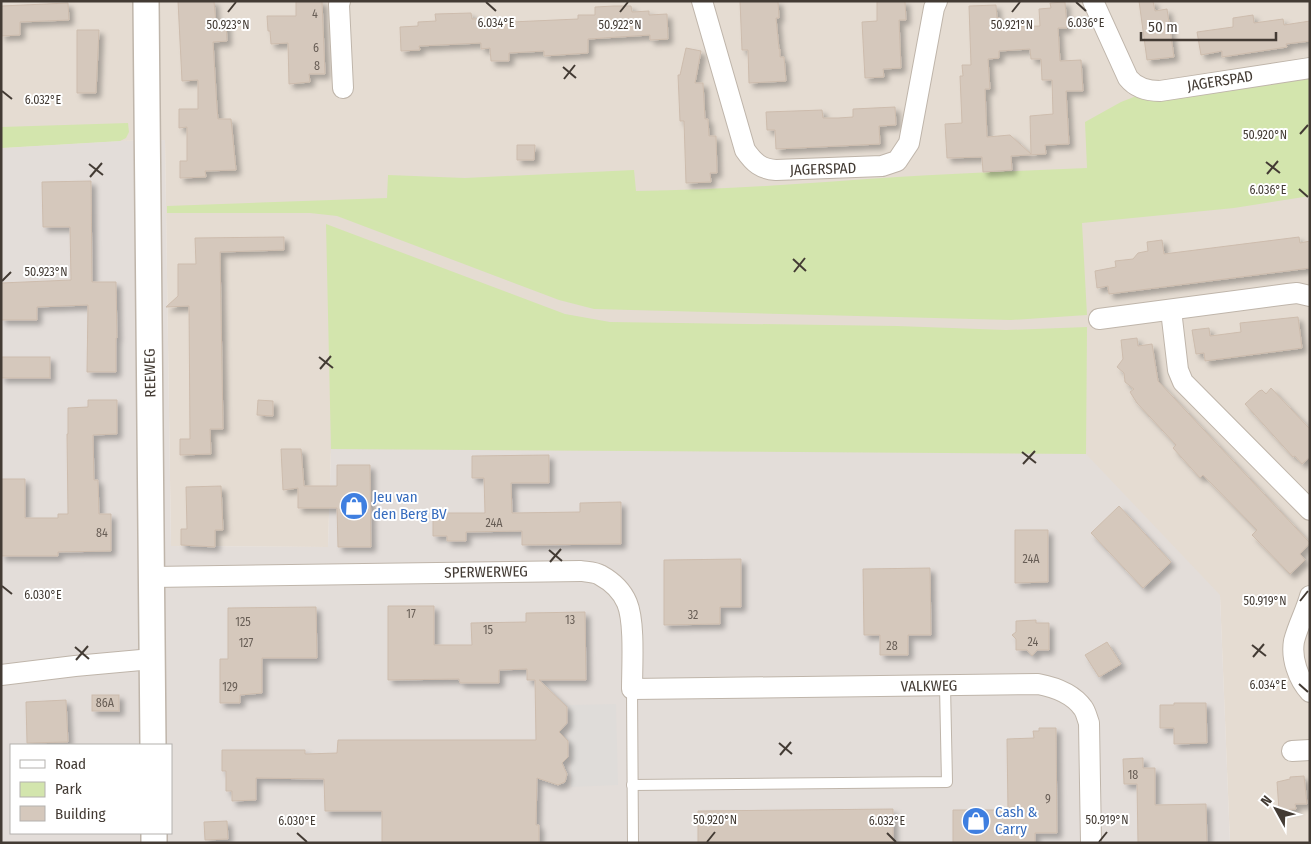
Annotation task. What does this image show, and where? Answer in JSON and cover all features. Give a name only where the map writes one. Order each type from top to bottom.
[{"type":"street","name":"REEWEG","points":[[146,1],[153,744]]},
{"type":"street","points":[[340,1],[343,88]]},
{"type":"street","name":"JAGERSPAD","points":[[702,1],[745,150],[752,161],[765,170],[776,170],[882,166],[897,161],[909,143],[934,8],[937,1]]},
{"type":"street","name":"JAGERSPAD","points":[[1093,1],[1128,78],[1134,84],[1146,90],[1160,91],[1310,68]]},
{"type":"street","points":[[1098,319],[1297,293],[1310,296]]},
{"type":"street","points":[[1171,310],[1178,370],[1183,382],[1310,510]]},
{"type":"street","name":"SPERWERWEG","points":[[152,577],[581,571],[599,574],[619,590],[627,602],[631,617],[632,689]]},
{"type":"street","points":[[1310,596],[1294,642],[1297,669],[1302,682],[1310,692]]},
{"type":"street","points":[[1,674],[152,659]]},
{"type":"street","name":"VALKWEG","points":[[632,689],[1038,684],[1054,687],[1066,693],[1083,708],[1090,723],[1091,843]]},
{"type":"lane","points":[[632,785],[947,782],[945,686]]},
{"type":"lane","name":"SPERWERWEG","points":[[632,689],[633,843]]},
{"type":"shaded area","points":[[1,1],[1310,1],[1310,843],[1230,843],[1220,596],[331,449],[328,547],[171,546],[165,140],[1,148]]},
{"type":"shaded area","points":[[165,140],[171,546],[328,547],[331,449],[1086,454],[1220,595],[1230,843],[1,843],[1,148]]},
{"type":"shaded area","points":[[616,704],[618,785],[571,787],[569,705]]},
{"type":"green space","points":[[1310,77],[1310,196],[1234,208],[1082,223],[1087,315],[1011,320],[594,309],[559,300],[337,216],[310,213],[167,213],[167,206],[387,198],[388,175],[465,178],[634,170],[636,191],[734,188],[1087,168],[1085,122],[1121,102],[1139,95]]},
{"type":"green space","points":[[128,123],[129,132],[126,138],[120,141],[1,148],[1,127]]},
{"type":"green space","points":[[326,224],[565,314],[610,322],[897,326],[1006,330],[1087,327],[1086,454],[331,449]]},
{"type":"building","points":[[178,1],[214,1],[216,24],[226,23],[227,41],[213,42],[217,108],[218,119],[231,119],[236,170],[205,171],[206,177],[180,178],[180,161],[187,161],[187,127],[179,128],[179,109],[198,109],[198,80],[182,81]]},
{"type":"building","points":[[296,1],[322,1],[325,74],[309,74],[310,82],[289,84],[288,43],[271,44],[267,16],[296,16]]},
{"type":"building","points":[[740,1],[778,1],[779,18],[776,18],[779,49],[780,57],[784,57],[786,81],[749,83],[748,50],[742,50]]},
{"type":"building","points":[[877,1],[905,1],[906,20],[899,20],[901,68],[883,69],[884,77],[865,78],[862,22],[877,21]]},
{"type":"building","points":[[1139,1],[1153,1],[1155,11],[1167,9],[1174,57],[1147,60]]},
{"type":"building","points":[[1065,2],[1067,28],[1058,28],[1060,61],[1081,60],[1083,91],[1066,91],[1069,144],[1045,145],[1046,154],[1011,156],[1012,170],[983,172],[982,157],[947,158],[945,124],[962,123],[960,76],[963,76],[962,65],[971,65],[969,6],[996,5],[997,18],[1000,18],[1001,27],[1040,26],[1039,9],[1051,8],[1050,3]],"holes":[[[1030,49],[1031,59],[1041,59],[1042,80],[1052,80],[1053,114],[1030,116],[1031,154],[1010,135],[987,137],[985,89],[990,89],[988,59],[999,58],[999,51]]]},
{"type":"building","points":[[68,3],[69,20],[20,22],[20,35],[1,36],[1,6]]},
{"type":"building","points":[[631,6],[632,12],[649,11],[649,15],[667,14],[668,39],[650,40],[650,35],[588,39],[588,53],[544,56],[544,51],[509,53],[509,61],[491,61],[490,48],[481,49],[481,43],[419,46],[420,50],[401,51],[400,27],[418,26],[418,22],[436,21],[435,14],[471,13],[472,19],[489,18],[489,23],[578,19],[578,15],[595,15],[595,7]]},
{"type":"building","points":[[1253,15],[1254,23],[1283,19],[1284,25],[1310,21],[1310,41],[1286,44],[1287,47],[1222,57],[1222,51],[1201,55],[1197,32],[1233,27],[1233,18]]},
{"type":"building","points":[[77,30],[99,30],[96,93],[77,93]]},
{"type":"building","points":[[686,48],[701,51],[695,83],[703,83],[705,119],[708,119],[709,136],[716,136],[717,173],[710,173],[711,182],[686,183],[684,121],[680,121],[678,75],[680,75]]},
{"type":"building","points":[[895,107],[896,125],[879,126],[880,144],[776,149],[775,130],[767,130],[766,112],[822,110],[823,118],[838,118],[853,117],[853,109]]},
{"type":"building","points":[[517,145],[535,145],[534,160],[517,160]]},
{"type":"building","points":[[91,181],[92,282],[116,282],[116,372],[87,372],[88,305],[37,307],[37,320],[1,320],[1,283],[71,280],[70,227],[43,227],[42,182]]},
{"type":"building","points":[[284,237],[284,250],[220,252],[223,429],[210,429],[211,454],[180,455],[180,439],[190,439],[189,306],[166,307],[178,296],[178,264],[196,264],[195,238]]},
{"type":"building","points":[[1299,237],[1300,243],[1310,241],[1310,268],[1109,294],[1108,286],[1097,288],[1095,271],[1116,267],[1115,261],[1133,259],[1138,253],[1148,251],[1147,242],[1162,240],[1164,254]]},
{"type":"building","points":[[1298,317],[1302,348],[1205,361],[1204,353],[1196,354],[1192,330],[1209,328],[1210,336],[1241,332],[1240,323]]},
{"type":"building","points":[[1137,338],[1138,346],[1152,344],[1158,381],[1310,543],[1300,554],[1305,560],[1290,574],[1252,535],[1257,530],[1203,475],[1200,478],[1173,448],[1176,445],[1137,403],[1130,392],[1134,389],[1125,382],[1124,373],[1117,367],[1123,359],[1121,340]]},
{"type":"building","points":[[1,357],[50,357],[50,378],[1,378]]},
{"type":"building","points":[[1271,388],[1310,429],[1310,457],[1302,464],[1295,456],[1293,457],[1245,404],[1259,391],[1262,390],[1266,394]]},
{"type":"building","points":[[88,400],[117,400],[117,434],[93,435],[94,480],[98,480],[99,514],[111,514],[111,551],[58,552],[58,556],[1,556],[1,479],[25,479],[25,518],[58,518],[58,514],[68,514],[68,408],[88,407]]},
{"type":"building","points":[[258,400],[273,401],[273,416],[257,415]]},
{"type":"building","name":"Jeu van den Berg BV","points":[[281,449],[301,449],[304,486],[337,486],[337,465],[370,465],[371,547],[338,547],[337,508],[298,508],[298,488],[283,490]]},
{"type":"building","points":[[549,455],[549,483],[511,483],[512,513],[580,512],[580,503],[621,502],[621,544],[522,545],[522,531],[466,532],[466,541],[447,541],[447,536],[433,536],[433,518],[447,518],[447,513],[485,513],[484,478],[472,478],[472,456]]},
{"type":"building","points":[[221,486],[223,530],[215,530],[215,547],[181,545],[181,529],[187,529],[186,487]]},
{"type":"building","points":[[1119,506],[1171,562],[1143,588],[1091,533]]},
{"type":"building","points":[[1015,530],[1048,530],[1048,582],[1015,583]]},
{"type":"building","points":[[741,559],[741,607],[720,607],[720,624],[664,625],[664,560]]},
{"type":"building","points":[[930,568],[931,635],[908,635],[908,655],[880,655],[880,635],[864,635],[863,569]]},
{"type":"building","points":[[388,606],[434,606],[434,645],[472,645],[471,623],[526,622],[526,613],[585,612],[586,680],[539,680],[567,707],[567,723],[559,732],[568,741],[568,757],[562,763],[567,774],[565,782],[558,785],[537,778],[536,825],[539,825],[539,843],[382,843],[382,811],[325,811],[324,779],[256,778],[256,800],[232,801],[232,791],[226,791],[226,771],[222,771],[222,750],[305,750],[305,754],[337,753],[338,740],[536,740],[535,680],[527,680],[527,669],[499,670],[499,683],[460,683],[459,679],[388,680]]},
{"type":"building","points":[[316,607],[317,658],[262,658],[262,693],[240,695],[240,703],[220,703],[220,659],[228,659],[228,608]]},
{"type":"building","points":[[1036,620],[1036,623],[1049,623],[1049,650],[1037,650],[1032,656],[1027,650],[1016,650],[1016,639],[1012,635],[1016,632],[1016,621]]},
{"type":"building","points":[[1107,642],[1121,664],[1099,677],[1085,655]]},
{"type":"building","points":[[92,695],[119,695],[119,711],[92,711]]},
{"type":"building","points":[[66,700],[68,742],[27,743],[26,702]]},
{"type":"building","points":[[1174,703],[1206,703],[1207,743],[1174,744],[1174,728],[1160,728],[1160,705],[1174,705]]},
{"type":"building","points":[[1039,728],[1056,728],[1057,833],[1035,833],[1035,843],[953,843],[953,810],[1008,810],[1007,739],[1034,738],[1033,731],[1039,731]]},
{"type":"building","points":[[1143,758],[1143,768],[1155,768],[1155,805],[1206,804],[1207,843],[1138,843],[1137,784],[1124,784],[1123,759]]},
{"type":"building","points":[[1304,776],[1307,804],[1295,804],[1296,809],[1279,810],[1277,782],[1290,779],[1290,777]]},
{"type":"building","points":[[893,809],[893,843],[698,843],[698,811]]},
{"type":"building","points":[[227,821],[228,839],[205,840],[204,822]]},
{"type":"place","name":"Jeu van den Berg BV","points":[[354,506]]},
{"type":"place","name":"Cash & Carry","points":[[976,821]]}]
